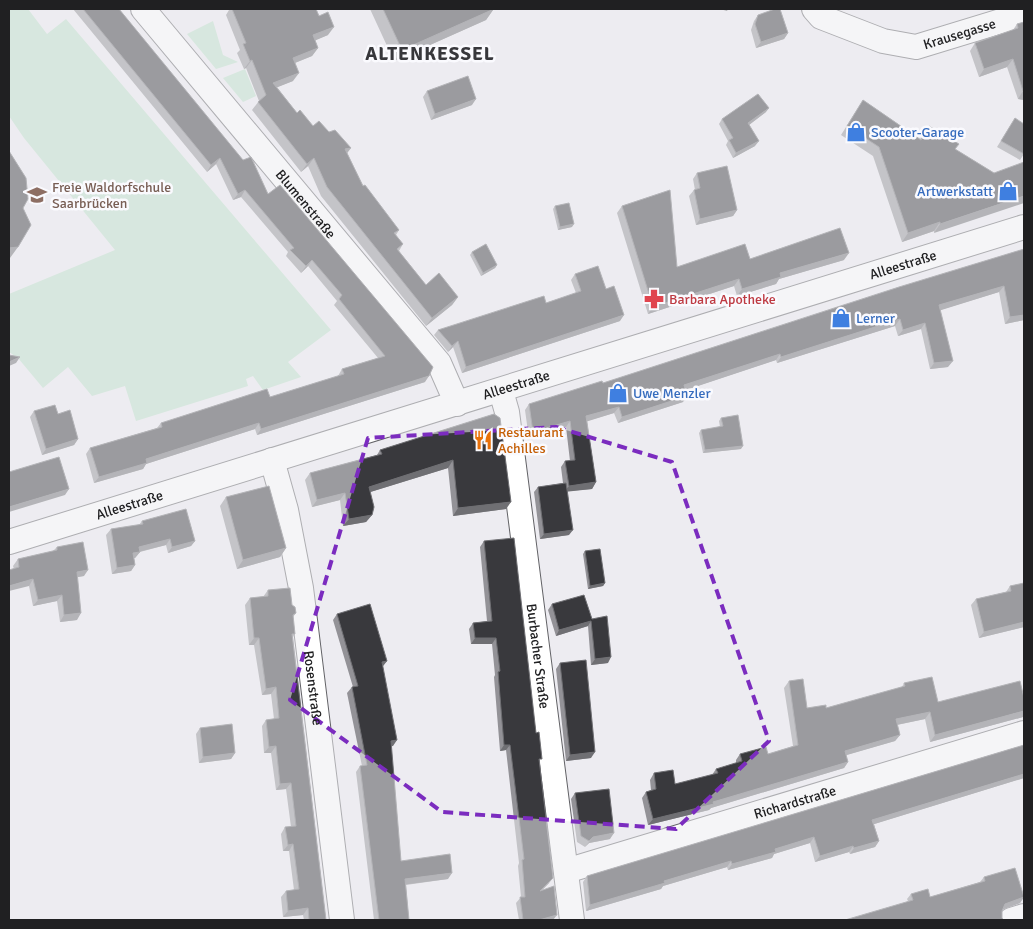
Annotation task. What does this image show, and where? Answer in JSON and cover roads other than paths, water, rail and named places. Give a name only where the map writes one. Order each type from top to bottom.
[{"type":"street","name":"Blumenstraße","points":[[144,9],[439,363],[451,386],[456,404]]},
{"type":"street","name":"Krausegasse","points":[[814,9],[821,17],[874,38],[916,47],[1024,14]]},
{"type":"street","name":"Alleestraße","points":[[9,542],[501,391],[1024,227]]},
{"type":"street","name":"Burbacher Straße","points":[[501,391],[507,412],[572,920]]},
{"type":"street","name":"Rosenstraße","points":[[272,460],[286,510],[302,588],[342,920]]},
{"type":"street","name":"Richardstraße","points":[[566,871],[1024,733]]},
{"type":"street","points":[[1011,920],[1024,916]]},
{"type":"place","name":"Scooter-Garage","points":[[856,132]]},
{"type":"place","name":"Artwerkstatt","points":[[1008,191]]},
{"type":"place","name":"Freie Waldorfschule Saarbrücken","points":[[37,195]]},
{"type":"place","name":"Barbara Apotheke","points":[[654,299]]},
{"type":"place","name":"Lerner","points":[[841,318]]},
{"type":"place","name":"Uwe Menzler","points":[[618,393]]},
{"type":"place","name":"Restaurant Achilles","points":[[483,440]]},
{"type":"district","name":"ALTENKESSEL","points":[[430,54]]}]
